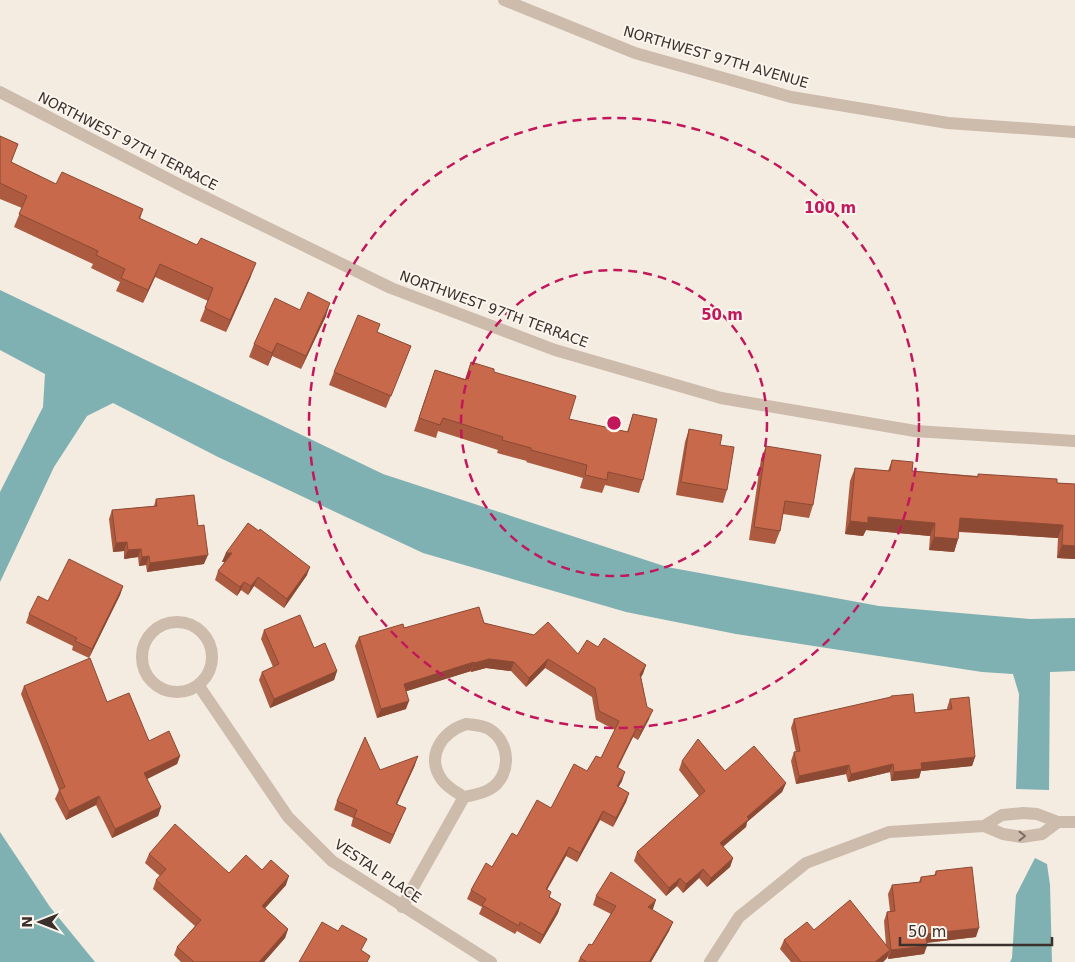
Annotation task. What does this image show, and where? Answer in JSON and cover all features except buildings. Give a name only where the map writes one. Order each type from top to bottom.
[{"type":"street","name":"NORTHWEST 97TH AVENUE","points":[[504,0],[635,53],[791,96],[948,123],[1075,132]]},
{"type":"street","name":"NORTHWEST 97TH TERRACE","points":[[0,92],[184,187],[391,288],[555,350],[721,398],[915,431],[1075,441]]},
{"type":"street","points":[[187,623],[197,628],[205,636],[210,645],[212,662],[206,677],[199,686],[188,691],[176,693],[164,690],[153,684],[146,674],[142,662],[142,650],[147,639],[155,629],[165,624],[187,623]]},
{"type":"street","name":"VESTAL PLACE","points":[[199,686],[288,817],[332,861],[491,962]]},
{"type":"street","points":[[466,724],[478,725],[489,729],[498,736],[504,746],[505,769],[500,780],[492,788],[482,794],[464,797],[449,788],[441,779],[437,768],[436,756],[439,745],[445,735],[466,724]]},
{"type":"street","points":[[402,907],[464,797]]},
{"type":"street","points":[[984,826],[1002,815],[1023,813],[1037,814],[1058,822],[1075,822]]},
{"type":"street","points":[[710,962],[739,917],[806,863],[889,832],[984,826],[1003,834],[1022,837],[1042,834],[1058,822]]},
{"type":"water","points":[[0,290],[383,474],[667,567],[879,606],[1030,619],[1075,618],[1075,671],[1050,672],[1049,790],[1016,789],[1019,694],[1013,674],[982,672],[736,634],[626,612],[423,553],[218,457],[113,403],[87,416],[54,467],[0,582],[0,492],[43,407],[45,374],[0,350]]},
{"type":"water","points":[[0,832],[50,907],[95,962],[0,962]]},
{"type":"water","points":[[1035,858],[1047,864],[1050,885],[1052,962],[1010,962],[1012,958],[1016,895]]}]
